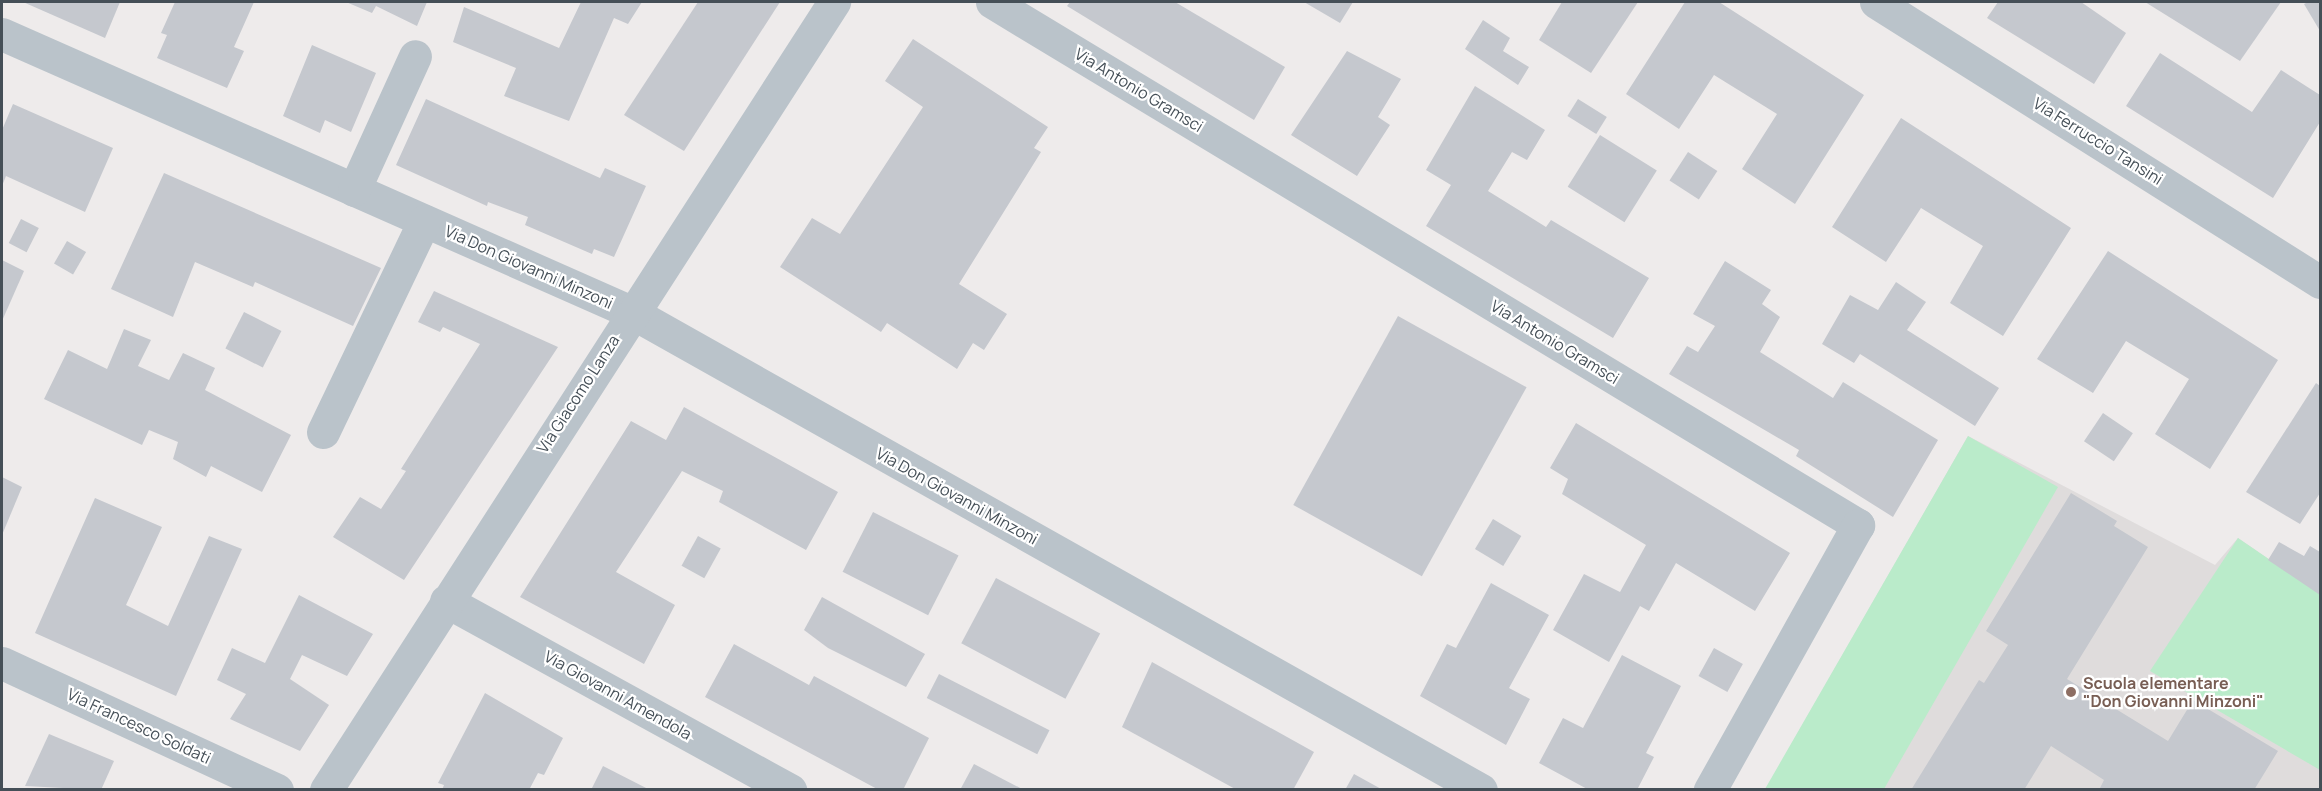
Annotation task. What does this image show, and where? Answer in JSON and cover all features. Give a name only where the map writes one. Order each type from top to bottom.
[{"type":"street","name":"Via Giacomo Lanza","points":[[326,789],[631,312],[834,2]]},
{"type":"street","name":"Via Antonio Gramsci","points":[[992,2],[1858,525],[1710,789]]},
{"type":"street","name":"Via Ferruccio Tansini","points":[[1876,2],[2320,281]]},
{"type":"street","name":"Via Don Giovanni Minzoni","points":[[4,42],[354,190],[631,312],[1481,789]]},
{"type":"street","points":[[354,190],[415,56]]},
{"type":"street","name":"Via Don Giovanni Minzoni","points":[[323,432],[424,221]]},
{"type":"street","name":"Via Giovanni Amendola","points":[[446,601],[790,789]]},
{"type":"street","name":"Via Francesco Soldati","points":[[2,663],[277,789]]},
{"type":"shaded area","name":"Scuola elementare \"Don Giovanni Minzoni\"","points":[[1968,436],[2215,565],[2238,538],[2320,594],[2320,789],[1765,790]]},
{"type":"green space","points":[[1968,436],[2058,487],[1884,789],[1765,789]]},
{"type":"green space","points":[[2238,538],[2320,594],[2320,770],[2150,671]]},
{"type":"building","points":[[23,2],[120,2],[105,38]]},
{"type":"building","points":[[175,2],[254,2],[234,47],[244,51],[227,88],[157,58],[167,35],[161,33]]},
{"type":"building","points":[[346,2],[427,2],[417,26],[376,6],[372,13]]},
{"type":"building","points":[[581,2],[642,2],[628,24],[614,18],[569,121],[504,96],[516,68],[453,42],[464,7],[559,48]]},
{"type":"building","points":[[698,2],[780,2],[684,151],[624,115]]},
{"type":"building","points":[[1070,2],[1175,2],[1285,67],[1254,120],[1067,6]]},
{"type":"building","points":[[1304,2],[1353,2],[1340,23]]},
{"type":"building","points":[[1562,2],[1638,2],[1591,73],[1539,40]]},
{"type":"building","points":[[1685,2],[1719,2],[1864,95],[1795,204],[1742,169],[1777,114],[1714,75],[1679,129],[1626,94]]},
{"type":"building","points":[[1998,2],[2081,2],[2126,33],[2094,84],[1987,18]]},
{"type":"building","points":[[2145,2],[2281,2],[2240,61]]},
{"type":"building","points":[[2320,2],[2320,31],[2304,4]]},
{"type":"building","points":[[1483,20],[1510,38],[1503,51],[1529,67],[1518,85],[1465,49]]},
{"type":"building","points":[[913,39],[1048,127],[1034,148],[1041,152],[959,284],[1007,314],[984,350],[973,343],[957,369],[887,323],[881,332],[780,267],[812,218],[840,234],[923,107],[885,81]]},
{"type":"building","points":[[312,45],[376,73],[351,132],[325,120],[320,133],[283,116]]},
{"type":"building","points":[[1347,51],[1401,79],[1378,117],[1390,125],[1357,176],[1291,135]]},
{"type":"building","points":[[2160,53],[2252,112],[2281,70],[2320,95],[2320,122],[2273,198],[2126,106]]},
{"type":"building","points":[[1475,86],[1545,130],[1527,160],[1512,152],[1488,191],[1546,227],[1551,220],[1649,278],[1613,338],[1426,226],[1451,185],[1426,170]]},
{"type":"building","points":[[426,99],[600,178],[605,168],[646,186],[614,257],[594,249],[592,254],[525,225],[528,217],[488,202],[487,206],[396,165]]},
{"type":"building","points":[[1578,99],[1607,117],[1596,134],[1567,116]]},
{"type":"building","points":[[13,104],[113,148],[85,212],[6,176],[2,186],[2,130]]},
{"type":"building","points":[[1901,118],[2071,228],[2003,336],[1950,303],[1983,246],[1921,208],[1886,262],[1832,227]]},
{"type":"building","points":[[1600,135],[1657,171],[1624,222],[1568,187]]},
{"type":"building","points":[[1688,152],[1717,171],[1699,200],[1669,181]]},
{"type":"building","points":[[164,173],[381,268],[353,326],[255,282],[253,287],[195,262],[173,317],[111,289]]},
{"type":"building","points":[[21,219],[39,228],[27,252],[9,243]]},
{"type":"building","points":[[67,241],[86,252],[73,275],[54,264]]},
{"type":"building","points":[[2108,251],[2278,360],[2210,469],[2155,434],[2189,379],[2126,341],[2093,393],[2037,359]]},
{"type":"building","points":[[2,260],[24,271],[2,321]]},
{"type":"building","points":[[1725,261],[1771,290],[1762,304],[1780,317],[1760,352],[1833,398],[1843,382],[1938,440],[1893,517],[1796,456],[1799,450],[1669,374],[1687,346],[1698,352],[1715,326],[1693,314]]},
{"type":"building","points":[[1896,282],[1926,302],[1907,330],[1999,388],[1975,426],[1860,354],[1854,363],[1822,344],[1850,295],[1878,310]]},
{"type":"building","points":[[434,291],[558,347],[404,580],[333,537],[360,497],[381,509],[406,471],[401,469],[480,344],[443,327],[440,332],[418,322]]},
{"type":"building","points":[[244,312],[281,331],[263,368],[225,349]]},
{"type":"building","points":[[1398,316],[1527,387],[1422,576],[1293,505]]},
{"type":"building","points":[[124,329],[151,340],[138,366],[169,380],[183,353],[215,368],[205,390],[291,435],[262,492],[211,466],[206,477],[173,459],[178,442],[149,430],[142,445],[44,399],[68,350],[107,369]]},
{"type":"building","points":[[2316,383],[2320,386],[2320,493],[2300,524],[2246,492]]},
{"type":"building","points":[[684,407],[838,492],[806,550],[719,502],[723,491],[682,471],[616,572],[675,605],[644,664],[520,597],[631,421],[666,440]]},
{"type":"building","points":[[2103,413],[2133,433],[2114,461],[2084,441]]},
{"type":"building","points":[[1576,423],[1790,553],[1755,611],[1676,563],[1649,611],[1640,606],[1609,662],[1553,630],[1584,574],[1620,592],[1646,545],[1562,494],[1568,479],[1550,468]]},
{"type":"building","points":[[2,477],[22,487],[2,535]]},
{"type":"building","points":[[2071,493],[2117,521],[2114,526],[2148,547],[2067,679],[2168,741],[2193,700],[2278,751],[2254,790],[2099,790],[2104,780],[2051,746],[2024,790],[1911,790],[1979,680],[1984,683],[2008,645],[1986,631]]},
{"type":"building","points":[[95,498],[162,527],[126,605],[168,626],[209,536],[242,549],[176,696],[35,633]]},
{"type":"building","points":[[873,512],[959,556],[928,615],[843,572]]},
{"type":"building","points":[[1493,519],[1521,536],[1503,566],[1475,549]]},
{"type":"building","points":[[698,536],[721,549],[704,578],[682,566]]},
{"type":"building","points":[[2279,542],[2304,556],[2310,546],[2320,552],[2320,595],[2268,560]]},
{"type":"building","points":[[996,578],[1100,633],[1065,699],[961,643]]},
{"type":"building","points":[[1491,583],[1549,615],[1509,688],[1530,699],[1506,745],[1420,696],[1447,644],[1456,648]]},
{"type":"building","points":[[299,595],[373,634],[347,676],[302,655],[290,679],[329,705],[300,751],[230,719],[246,694],[217,680],[232,648],[265,663]]},
{"type":"building","points":[[822,597],[925,654],[906,687],[828,648],[804,630]]},
{"type":"building","points":[[734,644],[809,685],[814,676],[929,738],[903,790],[879,790],[705,697]]},
{"type":"building","points":[[1714,648],[1743,664],[1727,692],[1698,676]]},
{"type":"building","points":[[1622,655],[1681,686],[1646,753],[1654,757],[1637,790],[1589,790],[1539,763],[1563,718],[1583,728]]},
{"type":"building","points":[[1152,662],[1314,752],[1293,790],[1237,790],[1122,727]]},
{"type":"building","points":[[939,674],[1049,730],[1037,754],[927,698]]},
{"type":"building","points":[[485,693],[563,738],[544,775],[538,773],[529,790],[442,790],[444,785],[438,783]]},
{"type":"building","points":[[49,734],[114,761],[101,790],[25,786]]},
{"type":"building","points":[[974,764],[1024,790],[960,790]]},
{"type":"building","points":[[603,766],[650,790],[591,790]]},
{"type":"building","points":[[1354,774],[1383,790],[1345,790]]},
{"type":"place","name":"Scuola elementare \"Don Giovanni Minzoni\"","points":[[2071,692]]}]
